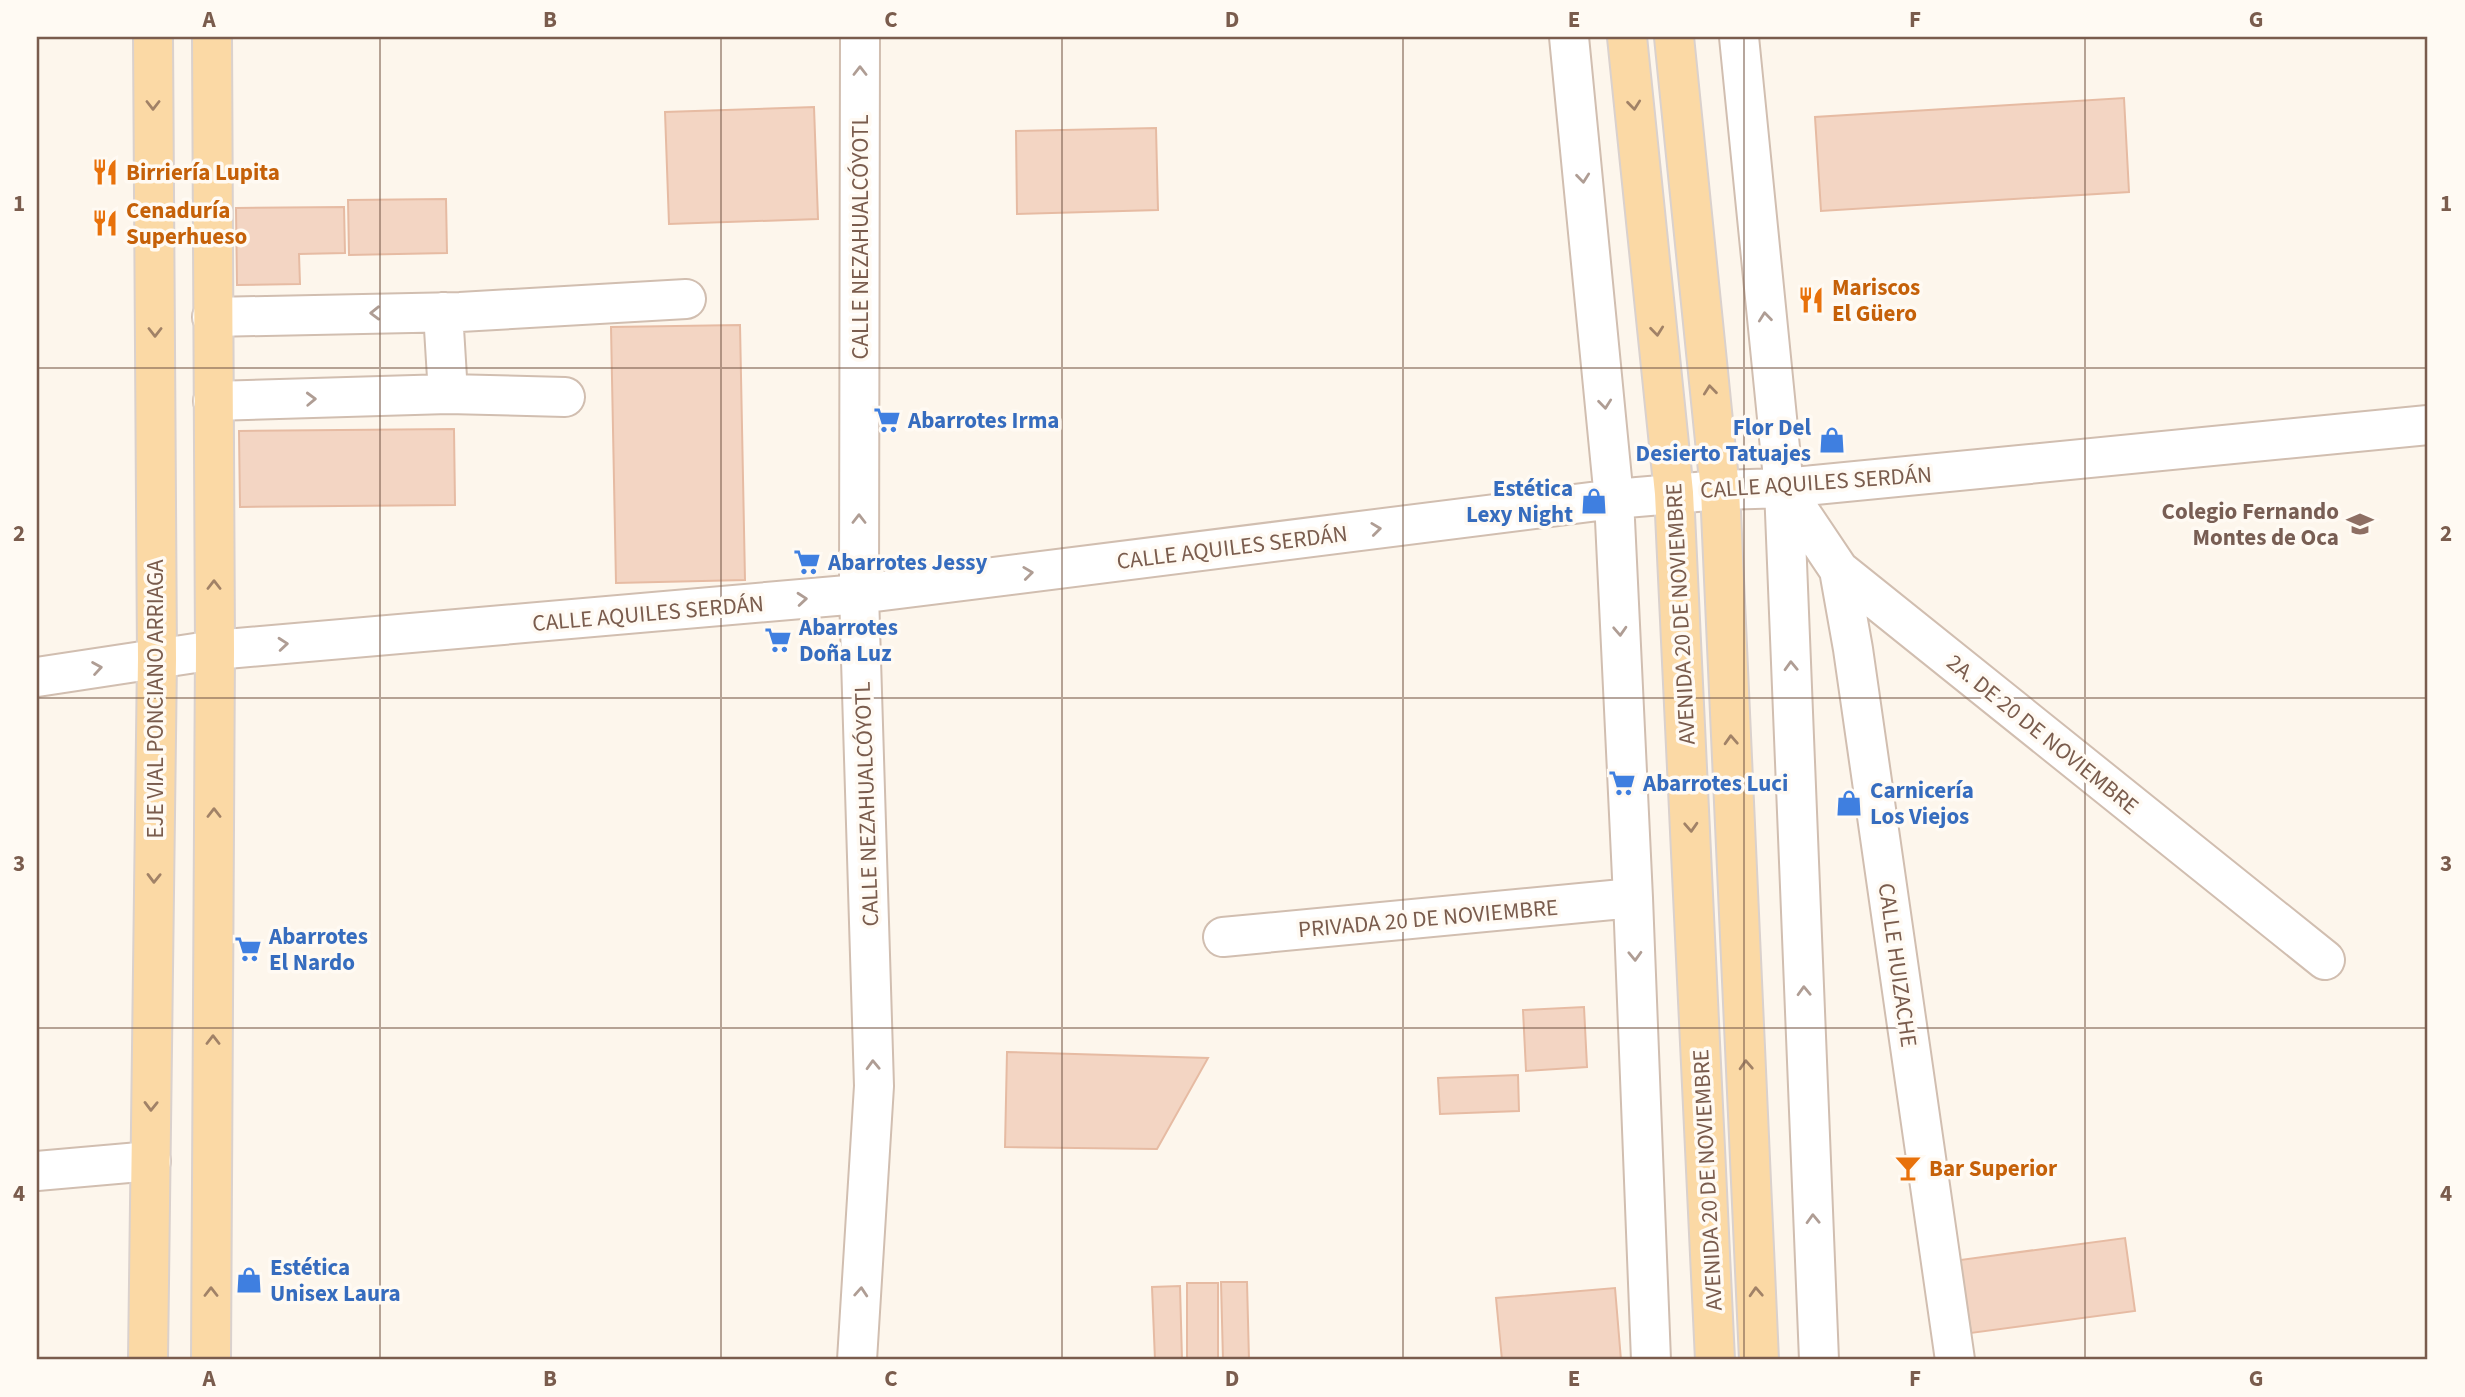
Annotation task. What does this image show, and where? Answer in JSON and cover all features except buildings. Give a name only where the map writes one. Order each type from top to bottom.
[{"type":"main road","name":"EJE VIAL PONCIANO ARRIAGA","points":[[148,1360],[157,659],[153,37]]},
{"type":"main road","points":[[211,1360],[215,650],[212,37]]},
{"type":"main road","name":"AVENIDA 20 DE NOVIEMBRE","points":[[1627,37],[1674,494],[1715,1360]]},
{"type":"main road","name":"AVENIDA 20 DE NOVIEMBRE","points":[[1674,37],[1720,489],[1759,1360]]},
{"type":"street","name":"CALLE NEZAHUALCÓYOTL","points":[[857,1360],[874,1086],[859,594],[860,37]]},
{"type":"street","points":[[1569,37],[1614,499],[1651,1360]]},
{"type":"street","points":[[1739,37],[1784,488],[1819,1360]]},
{"type":"street","points":[[212,317],[443,312],[686,299]]},
{"type":"street","points":[[443,312],[448,394]]},
{"type":"street","points":[[213,401],[448,394],[565,397]]},
{"type":"street","name":"CALLE AQUILES SERDÁN","points":[[37,677],[215,650],[859,594],[1614,499],[1720,489],[1784,488],[2428,425]]},
{"type":"street","name":"2A. DE 20 DE NOVIEMBRE","points":[[1784,488],[1839,570],[2325,960]]},
{"type":"street","name":"CALLE HUIZACHE","points":[[1839,570],[1855,663],[1955,1360]]},
{"type":"street","name":"PRIVADA 20 DE NOVIEMBRE","points":[[1223,937],[1633,898]]},
{"type":"street","points":[[37,1171],[151,1161]]},
{"type":"place","name":"Birriería Lupita","points":[[105,172]]},
{"type":"place","name":"Cenaduría Superhueso","points":[[105,223]]},
{"type":"place","name":"Mariscos El Güero","points":[[1811,300]]},
{"type":"place","name":"Abarrotes Irma","points":[[887,420]]},
{"type":"place","name":"Flor Del Desierto Tatuajes","points":[[1832,440]]},
{"type":"place","name":"Estética Lexy Night","points":[[1594,501]]},
{"type":"place","name":"Colegio Fernando Montes de Oca","points":[[2360,524]]},
{"type":"place","name":"Abarrotes Jessy","points":[[807,562]]},
{"type":"place","name":"Abarrotes Doña Luz","points":[[778,640]]},
{"type":"place","name":"Abarrotes Luci","points":[[1622,783]]},
{"type":"place","name":"Carnicería Los Viejos","points":[[1849,803]]},
{"type":"place","name":"Abarrotes El Nardo","points":[[248,949]]},
{"type":"place","name":"Bar Superior","points":[[1908,1168]]},
{"type":"place","name":"Estética Unisex Laura","points":[[249,1280]]}]
